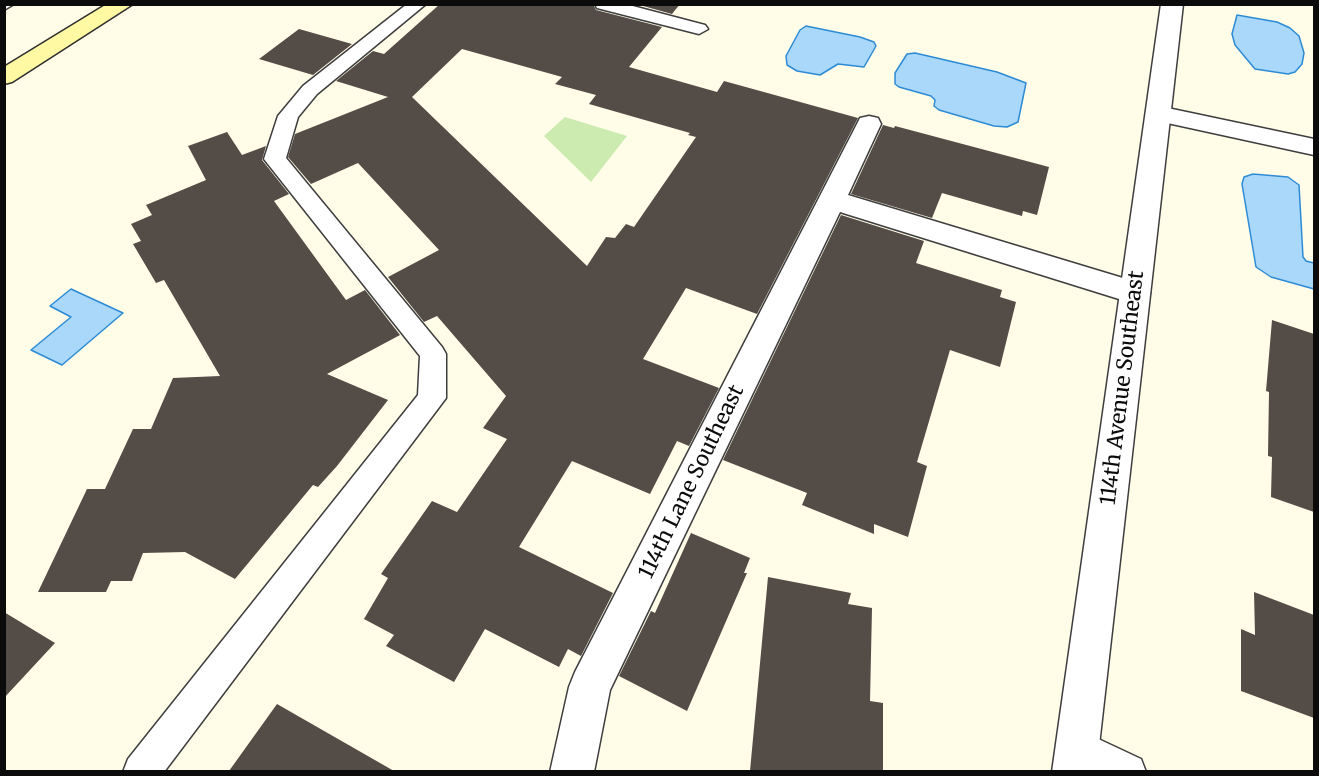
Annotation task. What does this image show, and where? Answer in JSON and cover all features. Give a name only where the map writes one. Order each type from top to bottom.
[{"type":"main road","points":[[4,77],[123,4]]},
{"type":"street","name":"114th Avenue Southeast","points":[[1076,759],[1172,4]]},
{"type":"street","points":[[1158,114],[1314,147]]},
{"type":"street","name":"114th Lane Southeast","points":[[572,771],[590,687],[868,124]]},
{"type":"street","points":[[832,200],[1135,293]]},
{"type":"lane","points":[[141,771],[432,398],[432,354],[275,159],[288,116],[310,90],[418,4]]},
{"type":"lane","points":[[603,4],[699,29]]},
{"type":"lane","points":[[1076,759],[1128,771]]},
{"type":"green space","points":[[565,117],[627,136],[591,182],[544,136]]},
{"type":"water","points":[[1237,15],[1277,22],[1290,28],[1299,36],[1304,53],[1302,64],[1295,72],[1288,74],[1255,69],[1235,45],[1232,34]]},
{"type":"water","points":[[806,26],[860,37],[874,42],[876,46],[864,67],[838,64],[820,75],[797,71],[787,65],[786,56],[800,30]]},
{"type":"water","points":[[915,53],[997,72],[1026,83],[1018,122],[1007,127],[994,126],[939,110],[934,106],[935,100],[931,96],[899,87],[895,84],[895,73],[907,54]]},
{"type":"water","points":[[1253,174],[1288,177],[1299,185],[1303,257],[1306,261],[1314,263],[1314,289],[1271,277],[1256,267],[1242,184],[1244,177]]},
{"type":"water","points":[[71,289],[123,313],[62,365],[31,350],[71,317],[50,306]]},
{"type":"building","points":[[440,4],[593,4],[596,10],[662,27],[629,67],[717,92],[724,81],[858,118],[757,314],[686,288],[643,359],[719,388],[689,446],[677,441],[650,494],[572,461],[519,547],[613,593],[581,656],[568,649],[559,667],[485,629],[454,682],[386,646],[394,635],[364,619],[388,578],[381,574],[432,501],[457,512],[507,439],[483,428],[506,396],[437,316],[424,322],[388,277],[439,250],[358,163],[311,184],[288,157],[295,134],[388,97],[336,81],[373,51],[384,54]],"holes":[[[462,49],[562,77],[555,84],[596,95],[589,104],[690,133],[688,135],[696,137],[634,227],[626,224],[615,238],[606,237],[587,266],[412,97]]]},
{"type":"building","points":[[636,4],[680,4],[672,14]]},
{"type":"building","points":[[299,29],[352,44],[313,75],[259,59]]},
{"type":"building","points":[[883,125],[894,128],[895,126],[1049,167],[1037,215],[1023,211],[1022,216],[942,193],[932,218],[851,194]]},
{"type":"building","points":[[227,132],[242,155],[266,146],[262,160],[289,194],[274,201],[346,300],[365,290],[400,335],[327,374],[388,400],[337,466],[318,487],[313,485],[235,579],[185,552],[143,553],[132,581],[111,581],[106,592],[38,592],[87,489],[105,489],[133,429],[151,429],[173,378],[220,376],[164,280],[156,283],[133,244],[141,241],[131,224],[152,215],[146,205],[206,180],[188,146]]},
{"type":"building","points":[[841,215],[924,241],[916,263],[1002,290],[1000,297],[1016,302],[1000,367],[950,350],[917,462],[927,466],[908,537],[874,524],[874,534],[802,505],[807,493],[723,460]]},
{"type":"building","points":[[1272,320],[1314,334],[1314,512],[1271,497],[1272,457],[1268,456],[1269,392],[1266,391]]},
{"type":"building","points":[[691,533],[750,558],[744,573],[747,573],[687,711],[619,676],[651,611],[655,613]]},
{"type":"building","points":[[768,577],[851,593],[848,604],[872,608],[870,701],[883,703],[883,771],[750,771]]},
{"type":"building","points":[[1254,592],[1314,615],[1314,718],[1241,691],[1241,629],[1255,635]]},
{"type":"building","points":[[4,612],[55,643],[4,698]]},
{"type":"building","points":[[277,704],[394,771],[229,771]]}]
